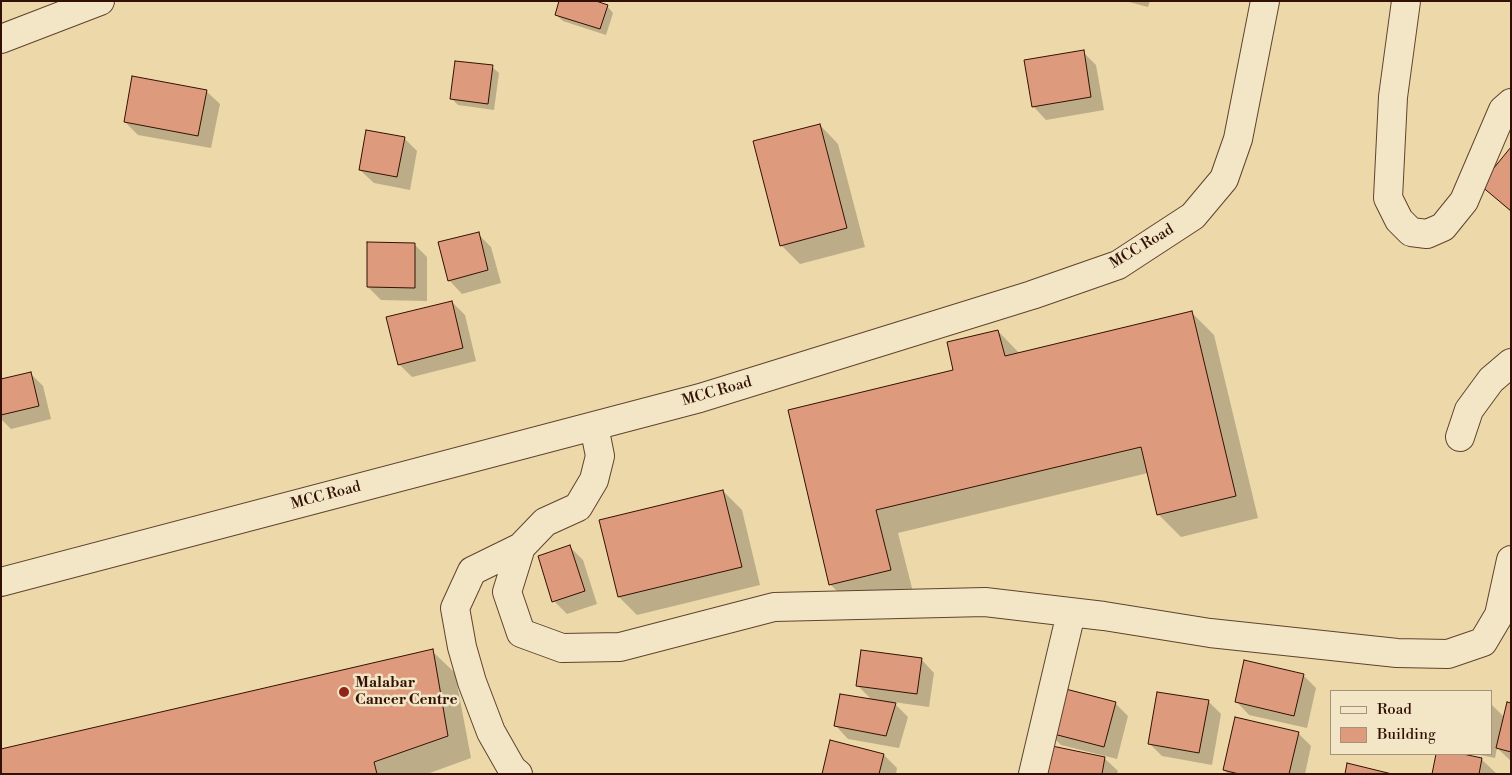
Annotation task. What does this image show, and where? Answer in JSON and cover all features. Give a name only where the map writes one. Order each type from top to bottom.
[{"type":"street","points":[[1,39],[100,1]]},
{"type":"street","name":"MCC Road","points":[[1,582],[594,426],[738,386],[1032,296],[1118,265],[1193,216],[1224,179],[1238,139],[1265,1]]},
{"type":"street","points":[[1406,1],[1393,97],[1388,198],[1399,220],[1411,232],[1427,234],[1442,227],[1464,201],[1503,110],[1511,104]]},
{"type":"street","points":[[1460,437],[1469,410],[1491,380],[1511,363]]},
{"type":"street","points":[[518,774],[512,769],[491,732],[472,682],[462,647],[455,608],[472,571],[521,546],[545,522],[578,507],[594,480],[600,456],[594,426]]},
{"type":"street","points":[[521,546],[507,592],[521,633],[562,648],[620,647],[774,607],[985,602],[1071,612],[1210,633],[1397,653],[1448,654],[1483,642],[1499,616],[1511,560]]},
{"type":"street","points":[[1033,774],[1071,612]]},
{"type":"building","points":[[559,1],[596,1],[608,5],[600,29],[555,15]]},
{"type":"building","points":[[1084,50],[1091,97],[1032,107],[1024,60]]},
{"type":"building","points":[[455,61],[493,65],[488,104],[450,99]]},
{"type":"building","points":[[132,76],[207,90],[198,136],[124,122]]},
{"type":"building","points":[[820,124],[847,228],[780,246],[753,141]]},
{"type":"building","points":[[366,130],[405,137],[397,177],[359,170]]},
{"type":"building","points":[[1511,147],[1511,211],[1480,185]]},
{"type":"building","points":[[479,232],[488,270],[448,281],[438,242]]},
{"type":"building","points":[[367,242],[415,243],[415,288],[367,287]]},
{"type":"building","points":[[452,301],[463,348],[398,365],[386,317]]},
{"type":"building","points":[[1192,311],[1236,496],[1157,515],[1141,447],[876,510],[891,570],[829,585],[788,410],[953,370],[947,342],[998,330],[1005,356]]},
{"type":"building","points":[[31,372],[39,406],[1,415],[1,379]]},
{"type":"building","points":[[723,490],[742,567],[618,597],[599,520]]},
{"type":"building","points":[[570,545],[585,591],[552,602],[538,556]]},
{"type":"building","name":"Malabar Cancer Centre","points":[[433,649],[448,736],[374,762],[377,774],[1,774],[1,749]]},
{"type":"building","points":[[861,650],[922,658],[917,694],[856,686]]},
{"type":"building","points":[[1244,660],[1304,674],[1294,716],[1235,702]]},
{"type":"building","points":[[1058,687],[1116,702],[1104,747],[1046,732]]},
{"type":"building","points":[[1157,692],[1209,700],[1199,753],[1148,744]]},
{"type":"building","points":[[840,694],[896,703],[886,736],[834,726]]},
{"type":"building","points":[[1507,702],[1511,703],[1511,752],[1496,748]]},
{"type":"building","points":[[1235,717],[1299,732],[1289,774],[1239,774],[1223,770]]},
{"type":"building","points":[[830,740],[884,754],[879,774],[822,774]]},
{"type":"building","points":[[1052,746],[1105,757],[1102,774],[1047,774]]},
{"type":"building","points":[[1436,755],[1468,755],[1482,758],[1479,774],[1432,774]]},
{"type":"building","points":[[1347,763],[1392,774],[1345,774]]},
{"type":"place","name":"Malabar Cancer Centre","points":[[344,692]]}]
